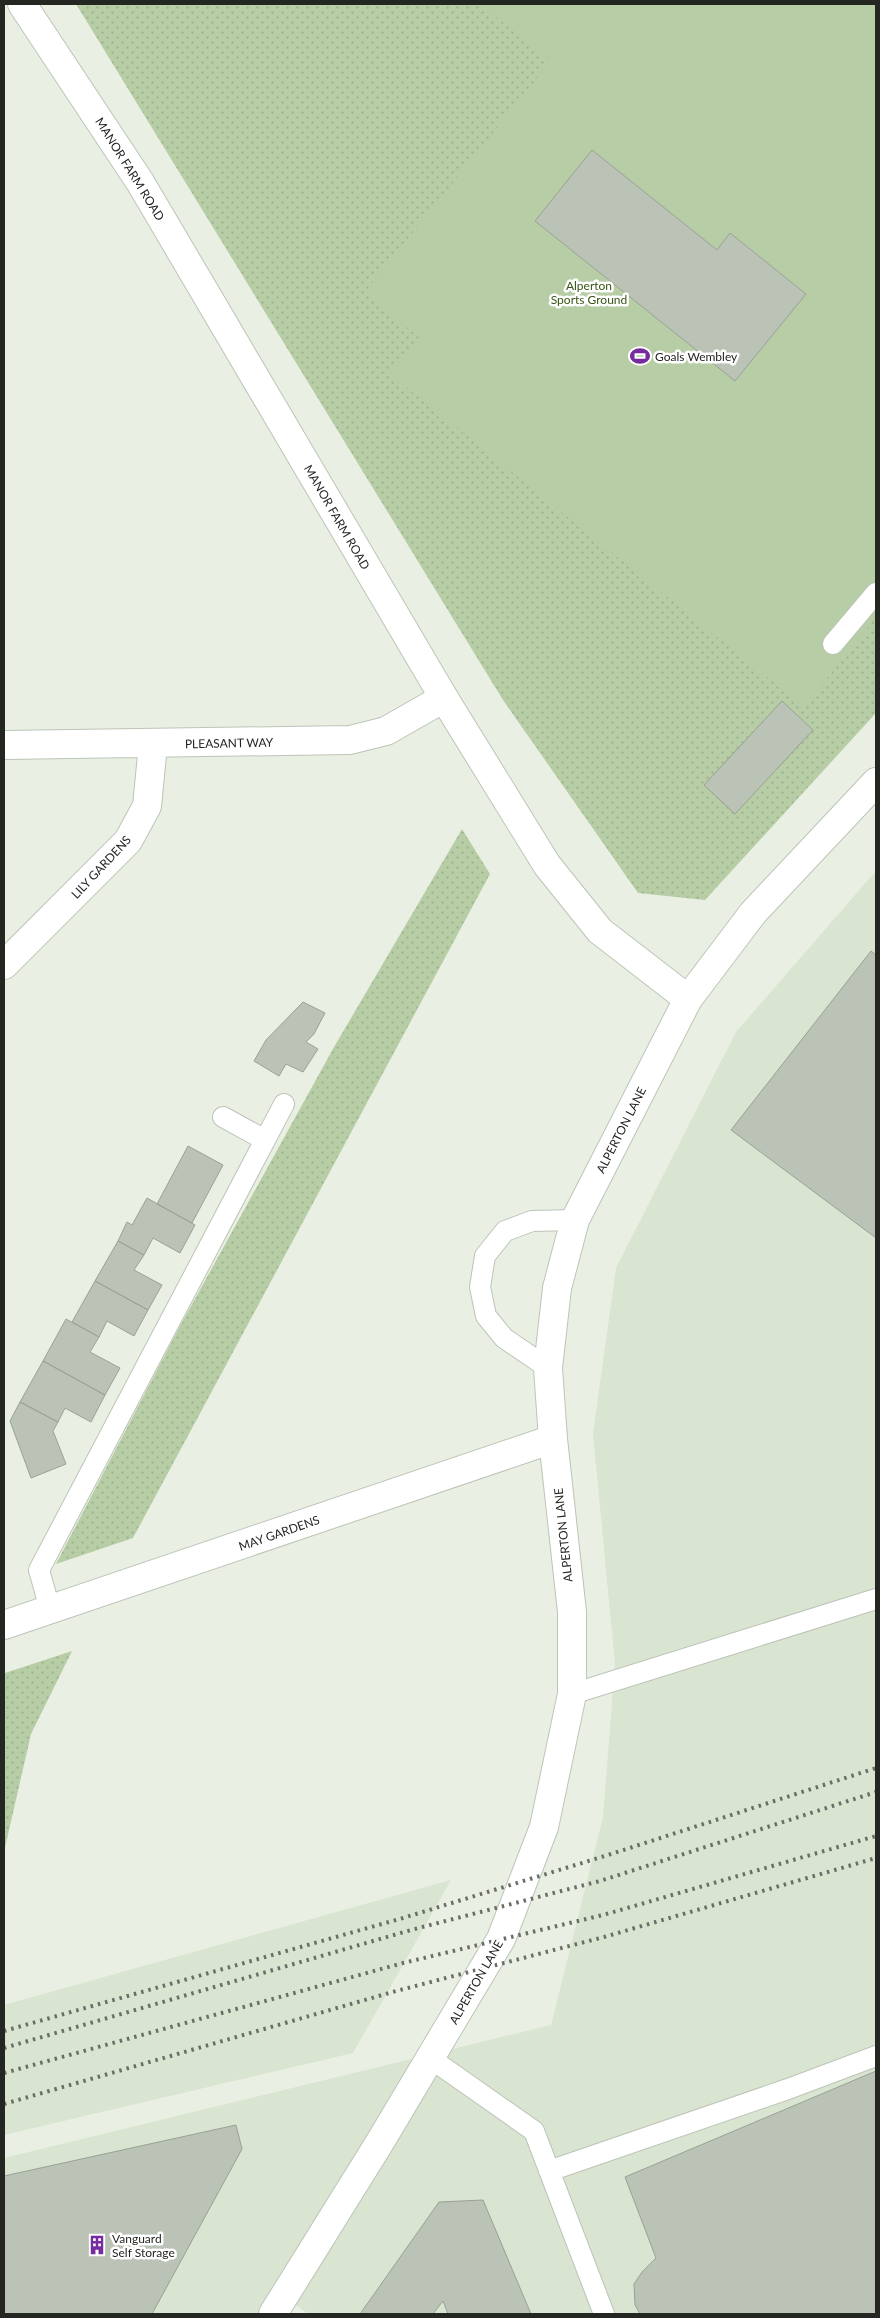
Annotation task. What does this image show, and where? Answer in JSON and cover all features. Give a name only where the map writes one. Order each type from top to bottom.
[{"type":"street","name":"MANOR FARM ROAD","points":[[22,4],[140,182],[444,698],[547,865],[600,931],[688,999]]},
{"type":"street","name":"PLEASANT WAY","points":[[4,745],[350,740],[386,731],[444,698]]},
{"type":"street","name":"LILY GARDENS","points":[[4,965],[128,841],[147,806],[153,744]]},
{"type":"street","name":"ALPERTON LANE","points":[[273,2314],[501,1939],[544,1827],[572,1694],[572,1612],[553,1439],[548,1368],[557,1288],[575,1220],[688,999],[753,913],[876,782]]},
{"type":"street","name":"MAY GARDENS","points":[[4,1625],[553,1439]]},
{"type":"lane","points":[[833,644],[876,593]]},
{"type":"lane","points":[[50,1609],[39,1570],[284,1104]]},
{"type":"lane","points":[[223,1117],[265,1140]]},
{"type":"lane","points":[[548,1368],[504,1338],[486,1316],[480,1287],[485,1256],[505,1231],[532,1221],[575,1220]]},
{"type":"lane","points":[[572,1694],[876,1599]]},
{"type":"lane","points":[[549,2171],[788,2090],[876,2056]]},
{"type":"lane","points":[[430,2058],[534,2131],[604,2314]]},
{"type":"shaded area","points":[[876,871],[876,2314],[308,2314],[284,2296],[272,2314],[4,2314],[4,2158],[551,2025],[603,1817],[615,1664],[593,1434],[616,1268],[736,1032]]},
{"type":"shaded area","points":[[451,1880],[353,2053],[4,2135],[4,2005]]},
{"type":"green space","name":"Alperton Sports Ground","points":[[76,4],[876,4],[876,713],[705,900],[638,893],[503,700]]},
{"type":"green space","name":"Goals Wembley","points":[[480,4],[876,4],[876,617],[804,707],[390,374],[419,337],[364,293],[551,61]]},
{"type":"green space","points":[[462,829],[490,874],[133,1538],[56,1564],[180,1326],[334,1047]]},
{"type":"green space","points":[[72,1651],[31,1734],[4,1852],[5,1673]]},
{"type":"building","points":[[592,150],[717,250],[730,233],[806,294],[735,381],[535,221]]},
{"type":"building","points":[[782,701],[813,730],[735,814],[704,785]]},
{"type":"building","points":[[871,951],[876,955],[876,1238],[731,1130]]},
{"type":"building","points":[[303,1002],[325,1013],[314,1034],[306,1042],[318,1049],[303,1072],[286,1064],[279,1076],[254,1061],[266,1040]]},
{"type":"building","points":[[188,1146],[223,1165],[192,1223],[157,1204]]},
{"type":"building","points":[[147,1198],[195,1225],[180,1253],[153,1238],[144,1255],[118,1241],[127,1222],[132,1225]]},
{"type":"building","points":[[118,1241],[144,1255],[134,1270],[162,1285],[148,1310],[95,1281]]},
{"type":"building","points":[[95,1281],[148,1310],[134,1336],[107,1321],[99,1337],[72,1322]]},
{"type":"building","points":[[66,1319],[99,1337],[90,1352],[120,1368],[105,1395],[43,1361]]},
{"type":"building","points":[[43,1361],[105,1395],[91,1422],[65,1408],[58,1422],[20,1402]]},
{"type":"building","points":[[20,1402],[58,1422],[53,1431],[66,1464],[31,1478],[10,1421]]},
{"type":"building","points":[[876,2071],[876,2314],[640,2314],[635,2305],[634,2284],[642,2272],[656,2258],[625,2177]]},
{"type":"building","name":"Vanguard Self Storage","points":[[236,2125],[242,2149],[152,2314],[4,2314],[4,2176]]},
{"type":"building","points":[[483,2200],[531,2314],[448,2314],[443,2301],[433,2314],[360,2314],[439,2202]]},
{"type":"railway","points":[[4,2031],[403,1918],[608,1855],[876,1768]]},
{"type":"railway","points":[[4,2048],[411,1930],[600,1881],[876,1792]]},
{"type":"railway","points":[[4,2073],[403,1963],[603,1915],[876,1836]]},
{"type":"railway","points":[[4,2104],[396,1991],[604,1937],[876,1858]]},
{"type":"place","name":"Goals Wembley","points":[[640,356]]},
{"type":"place","name":"Vanguard Self Storage","points":[[97,2245]]}]
